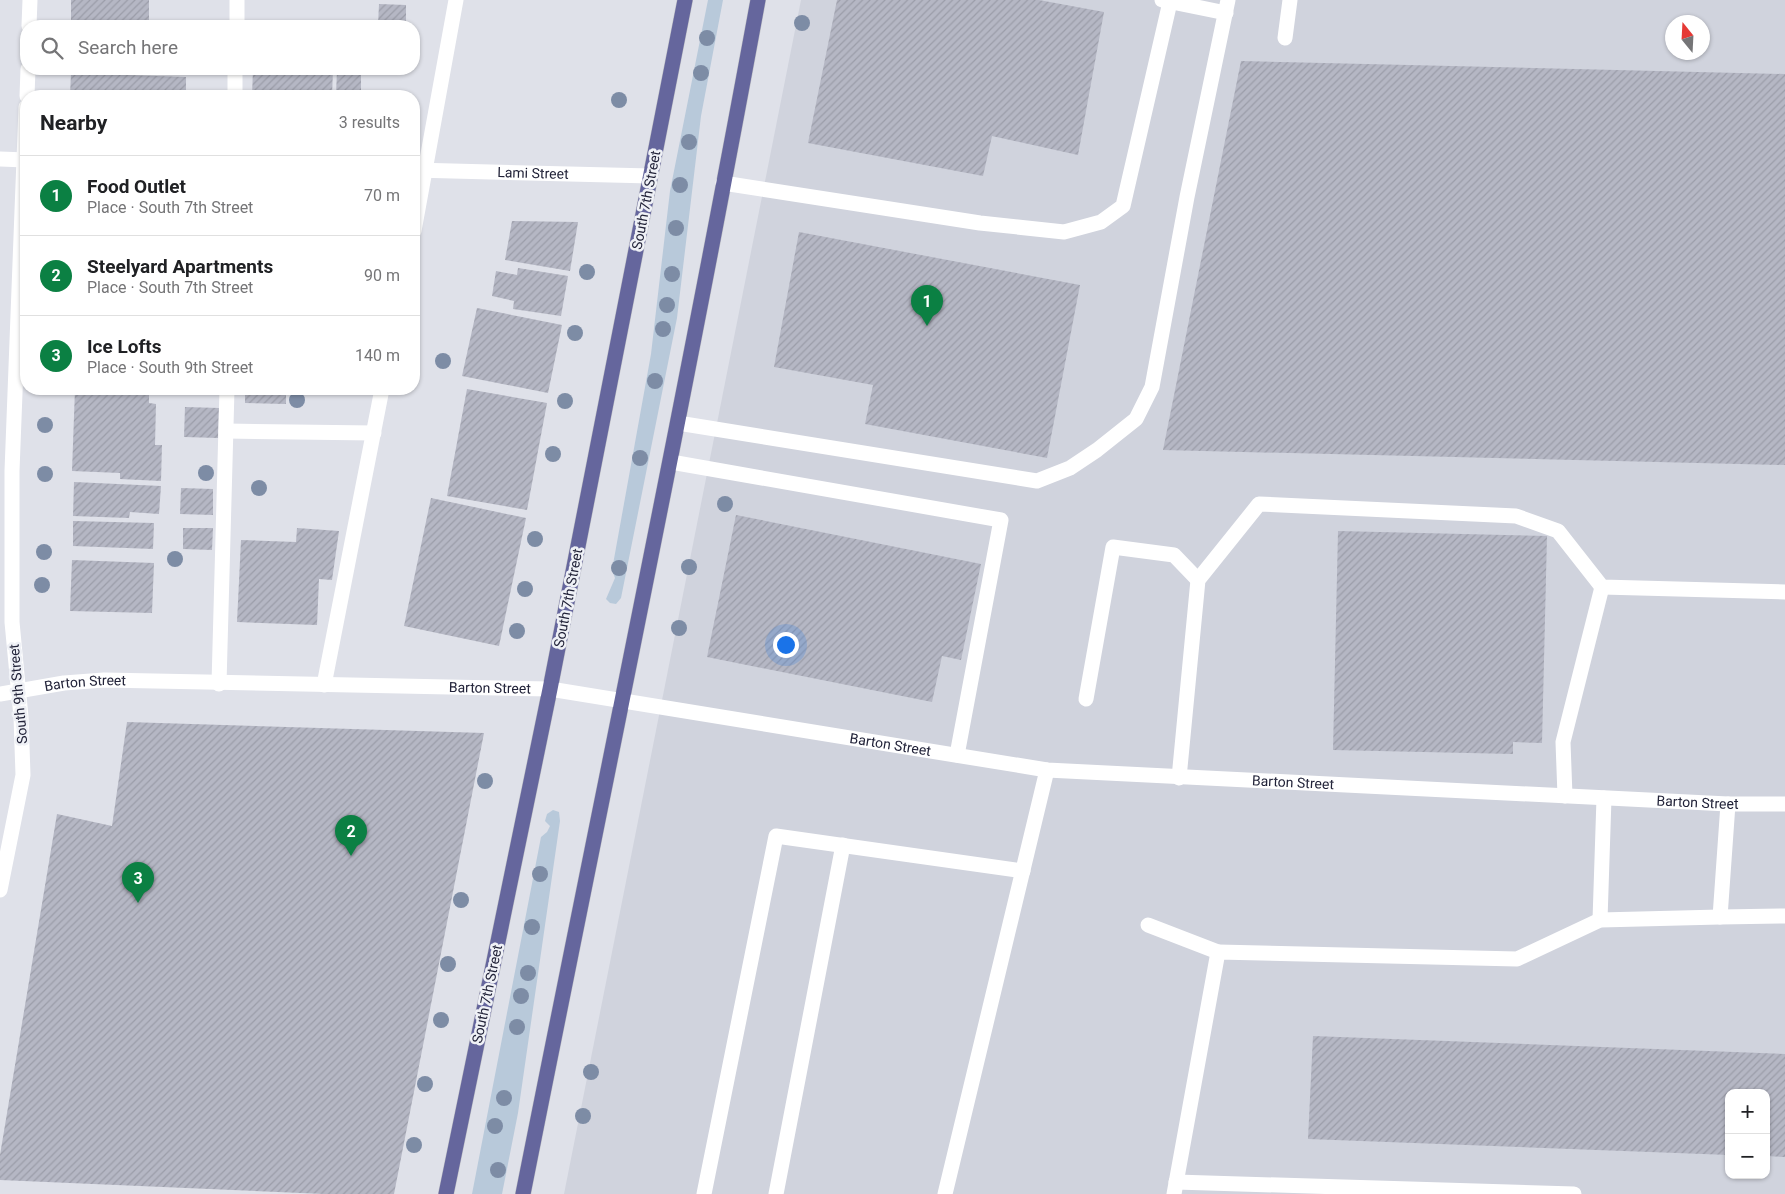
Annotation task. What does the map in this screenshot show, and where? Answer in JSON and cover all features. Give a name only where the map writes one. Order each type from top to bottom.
[{"type":"main road","name":"South 7th Street","points":[[446,1194],[550,689],[685,0]]},
{"type":"main road","points":[[523,1194],[621,699],[671,462],[758,0]]},
{"type":"street","points":[[29,20],[30,0]]},
{"type":"street","points":[[236,20],[237,0]]},
{"type":"street","points":[[420,170],[456,0]]},
{"type":"street","points":[[1285,38],[1290,0]]},
{"type":"street","points":[[678,423],[1037,481],[1070,468],[1097,450],[1136,419],[1152,387],[1187,198],[1227,7],[1166,1],[1123,206],[1101,222],[1064,232],[980,223],[723,183]]},
{"type":"street","points":[[27,90],[28,75]]},
{"type":"street","points":[[235,75],[235,90]]},
{"type":"street","points":[[0,159],[20,160]]},
{"type":"street","name":"Lami Street","points":[[420,170],[651,176]]},
{"type":"street","name":"South 9th Street","points":[[0,890],[23,775],[22,732],[12,622],[12,471],[20,280]]},
{"type":"street","points":[[219,684],[227,395]]},
{"type":"street","points":[[324,685],[381,395]]},
{"type":"street","points":[[226,431],[374,432]]},
{"type":"street","points":[[671,462],[1001,520],[957,755]]},
{"type":"street","points":[[1179,778],[1198,580],[1259,504],[1516,516],[1558,531],[1602,587]]},
{"type":"street","points":[[1086,699],[1113,547],[1174,554],[1198,580]]},
{"type":"street","points":[[1602,587],[1785,592]]},
{"type":"street","points":[[1565,796],[1563,742],[1602,587]]},
{"type":"street","name":"Barton Street","points":[[0,694],[64,683],[104,680],[219,684],[550,689],[621,699],[1047,770],[1728,804],[1785,804]]},
{"type":"street","points":[[945,1194],[1047,770]]},
{"type":"street","points":[[1600,920],[1604,798]]},
{"type":"street","points":[[1720,916],[1728,804]]},
{"type":"street","points":[[704,1194],[776,836],[1023,871]]},
{"type":"street","points":[[776,1194],[843,845]]},
{"type":"street","points":[[1148,925],[1218,952],[1517,959],[1600,920],[1785,916]]},
{"type":"street","points":[[1218,952],[1175,1188],[1574,1194]]},
{"type":"shaded area","points":[[708,0],[723,0],[701,116],[677,318],[621,598],[616,604],[610,603],[606,599],[615,578],[612,570],[651,354],[670,191]]},
{"type":"shaded area","points":[[801,0],[1785,0],[1785,1194],[564,1194]]},
{"type":"shaded area","points":[[553,810],[559,812],[560,821],[518,1113],[502,1194],[472,1194],[541,837],[550,826],[545,821],[547,814]]},
{"type":"building","points":[[71,0],[149,0],[149,20],[71,20]]},
{"type":"building","points":[[837,0],[1039,0],[1104,12],[1078,155],[992,136],[983,176],[808,143]]},
{"type":"building","points":[[379,4],[406,5],[406,20],[378,20]]},
{"type":"building","points":[[1241,61],[1785,74],[1785,465],[1163,450]]},
{"type":"building","points":[[71,75],[186,77],[186,90],[70,90]]},
{"type":"building","points":[[253,75],[333,75],[332,90],[252,90]]},
{"type":"building","points":[[337,75],[361,75],[361,90],[336,90]]},
{"type":"building","points":[[512,221],[578,222],[570,271],[505,260]]},
{"type":"building","points":[[799,232],[1080,285],[1047,458],[865,424],[873,385],[774,367]]},
{"type":"building","points":[[518,268],[568,276],[561,316],[513,309],[514,301],[492,296],[496,271],[517,275]]},
{"type":"building","points":[[477,308],[562,325],[548,393],[462,376]]},
{"type":"building","points":[[467,389],[547,403],[527,510],[447,496]]},
{"type":"building","points":[[75,395],[149,395],[149,403],[156,404],[155,445],[162,445],[161,481],[120,479],[120,473],[72,471]]},
{"type":"building","points":[[245,395],[286,395],[286,404],[245,403]]},
{"type":"building","points":[[185,407],[219,408],[218,438],[184,437]]},
{"type":"building","points":[[74,482],[161,486],[159,514],[130,512],[129,518],[73,516]]},
{"type":"building","points":[[181,488],[213,489],[213,515],[180,514]]},
{"type":"building","points":[[431,498],[526,518],[499,646],[404,626]]},
{"type":"building","points":[[736,515],[981,564],[961,660],[942,656],[932,702],[707,657]]},
{"type":"building","points":[[73,521],[154,523],[153,549],[73,546]]},
{"type":"building","points":[[183,528],[213,528],[212,550],[183,549]]},
{"type":"building","points":[[297,528],[339,531],[332,580],[319,579],[317,625],[237,622],[241,540],[296,542]]},
{"type":"building","points":[[1338,531],[1547,536],[1542,743],[1513,742],[1513,754],[1333,750]]},
{"type":"building","points":[[72,560],[154,563],[152,613],[70,611]]},
{"type":"building","points":[[127,722],[484,733],[394,1194],[324,1194],[0,1180],[0,1155],[57,814],[112,826]]},
{"type":"building","points":[[1313,1036],[1785,1054],[1785,1157],[1770,1156],[1770,1089],[1725,1089],[1725,1155],[1308,1139]]},
{"type":"place","name":"Food Outlet","points":[[927,326]]},
{"type":"place","name":"Steelyard Apartments","points":[[351,856]]},
{"type":"place","name":"Ice Lofts","points":[[138,903]]}]
